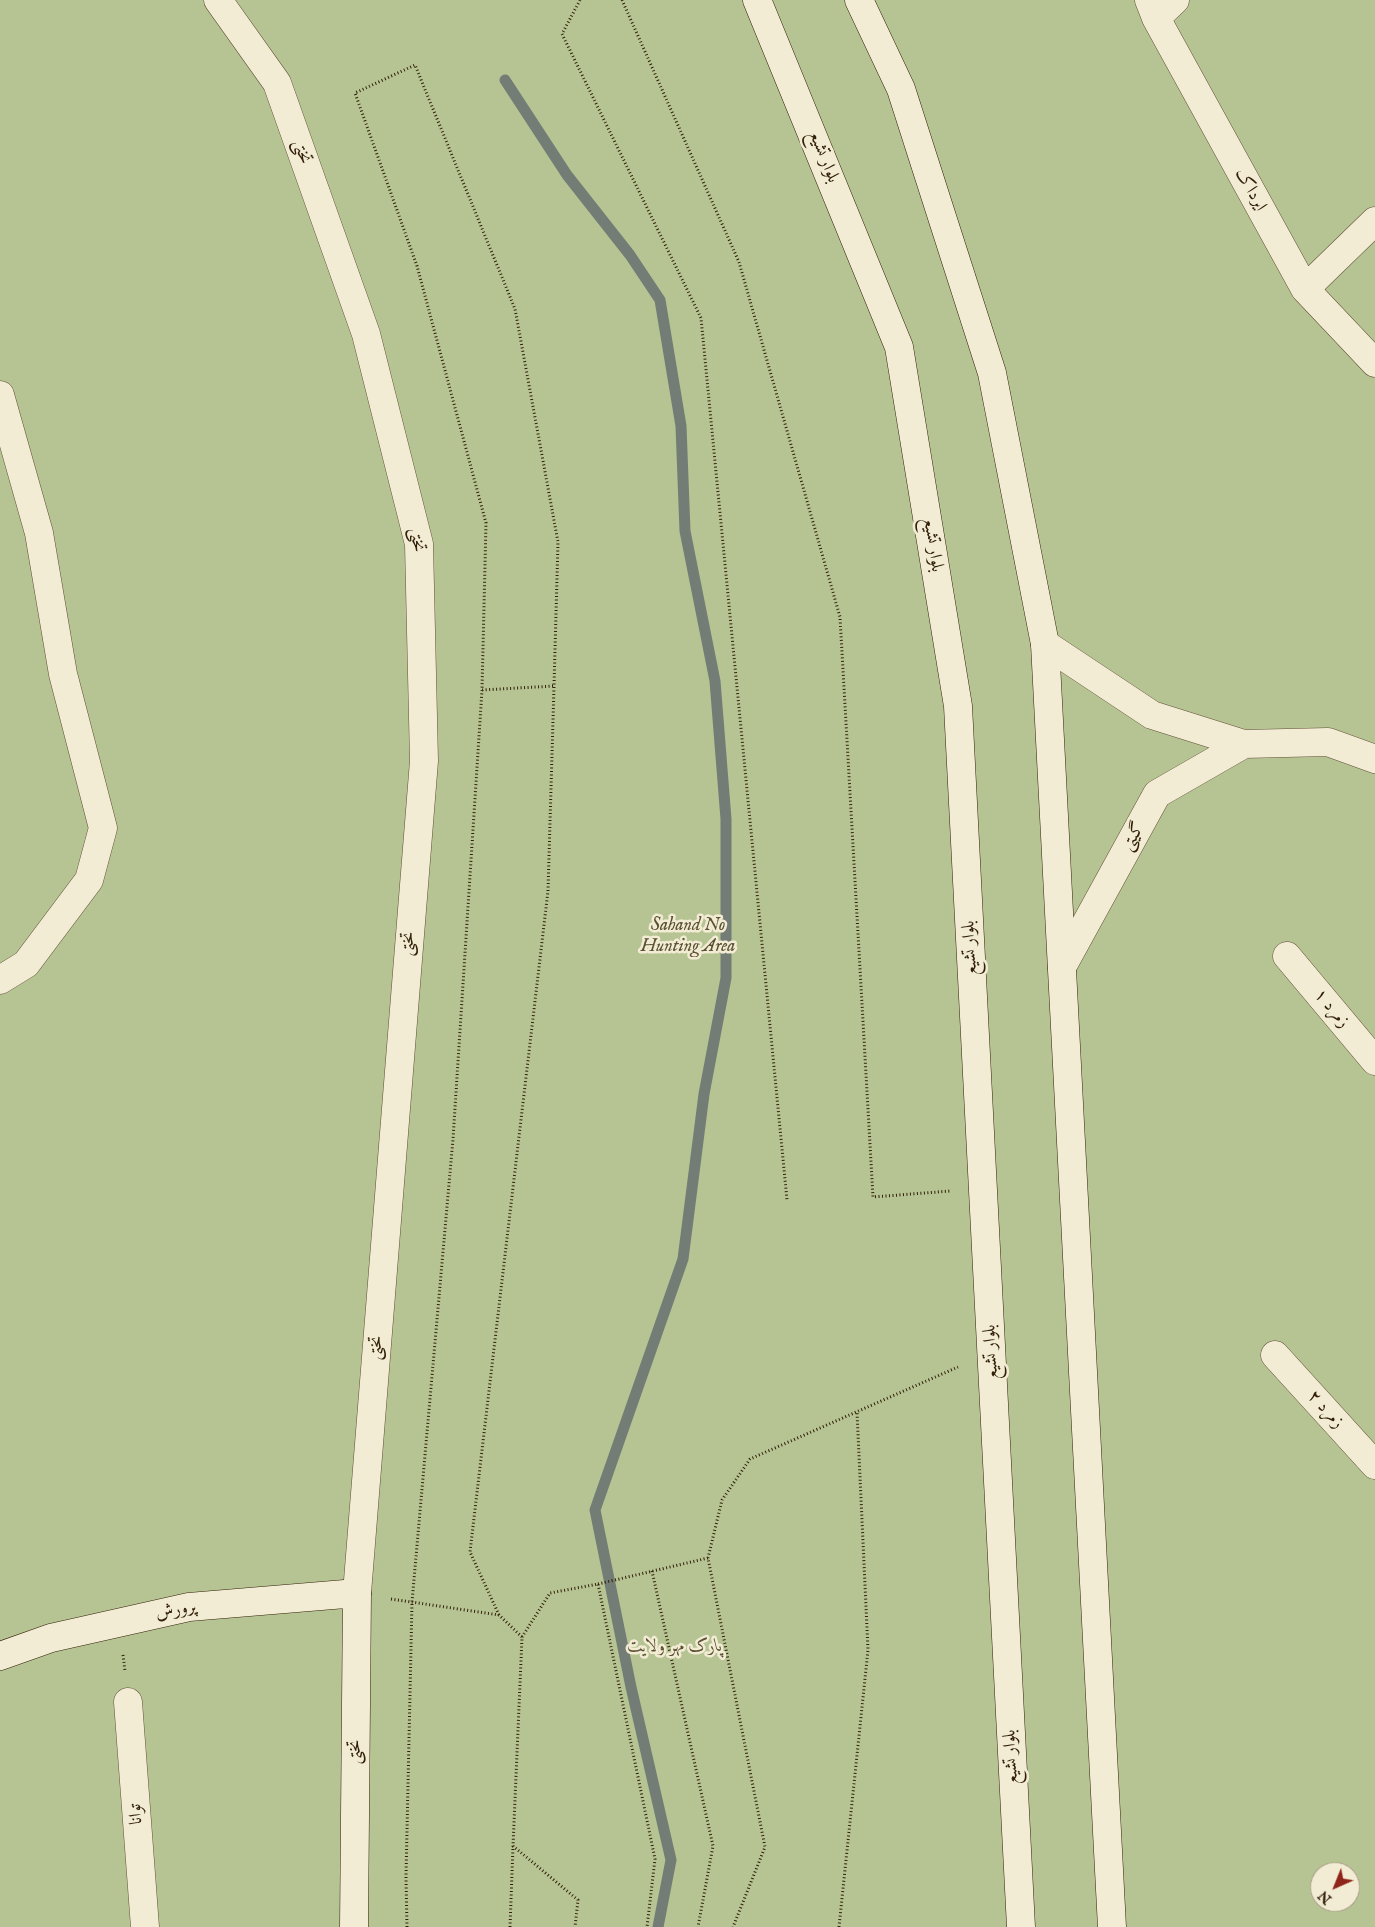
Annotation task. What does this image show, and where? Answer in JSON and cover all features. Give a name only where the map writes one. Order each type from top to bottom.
[{"type":"main road","name":"تختی","points":[[218,0],[277,84],[366,334],[419,544],[424,761],[357,1594],[354,1927]]},
{"type":"main road","name":"بلوار تشیع","points":[[757,0],[899,348],[958,706],[1021,1927]]},
{"type":"main road","points":[[859,0],[901,89],[992,373],[1045,644],[1112,1927]]},
{"type":"main road","name":"ایرداک","points":[[1160,6],[1305,289],[1375,363]]},
{"type":"main road","points":[[1305,289],[1375,221]]},
{"type":"main road","points":[[0,395],[39,533],[63,674],[103,828],[89,880],[26,964],[0,980]]},
{"type":"main road","name":"گیتی","points":[[1045,644],[1152,715],[1244,744],[1328,742],[1375,758]]},
{"type":"main road","name":"گیتی","points":[[1062,967],[1157,794],[1244,744]]},
{"type":"main road","name":"زمرد ۱","points":[[1287,956],[1375,1061]]},
{"type":"main road","name":"زمرد ۲","points":[[1275,1355],[1375,1465]]},
{"type":"main road","name":"پرورش","points":[[0,1656],[51,1638],[189,1607],[357,1594]]},
{"type":"main road","name":"توانا","points":[[128,1702],[145,1927]]},
{"type":"path","points":[[580,0],[562,34],[701,318],[787,1200]]},
{"type":"path","points":[[622,0],[739,262],[840,617],[873,1197],[983,1189]]},
{"type":"path","points":[[407,1927],[406,1877],[412,1602],[453,1139],[482,690],[486,523],[417,266],[355,92],[415,64],[514,309],[558,542],[548,891],[470,1552],[499,1615],[522,1637]]},
{"type":"path","points":[[482,690],[554,686]]},
{"type":"path","points":[[733,1927],[765,1848],[708,1558],[722,1500],[750,1459],[992,1353]]},
{"type":"path","points":[[839,1927],[868,1650],[856,1412]]},
{"type":"path","points":[[510,1927],[522,1637],[550,1593],[598,1584],[708,1558]]},
{"type":"path","points":[[652,1571],[713,1846],[698,1927]]},
{"type":"path","points":[[598,1584],[655,1859],[647,1927]]},
{"type":"path","points":[[357,1594],[499,1615]]},
{"type":"path","points":[[119,1622],[128,1702]]},
{"type":"path","points":[[512,1846],[578,1900],[575,1927]]},
{"type":"green space","name":"Sahand No Hunting Area","points":[[0,0],[1375,0],[1375,1927],[0,1927]]},
{"type":"waterway","points":[[505,80],[567,175],[630,255],[660,300],[681,426],[685,531],[715,681],[726,819],[726,978],[704,1094],[683,1259],[595,1510],[631,1687],[671,1860],[658,1927]]},
{"type":"park label","name":"پارک مهر ولایت","points":[[675,1647]]}]
